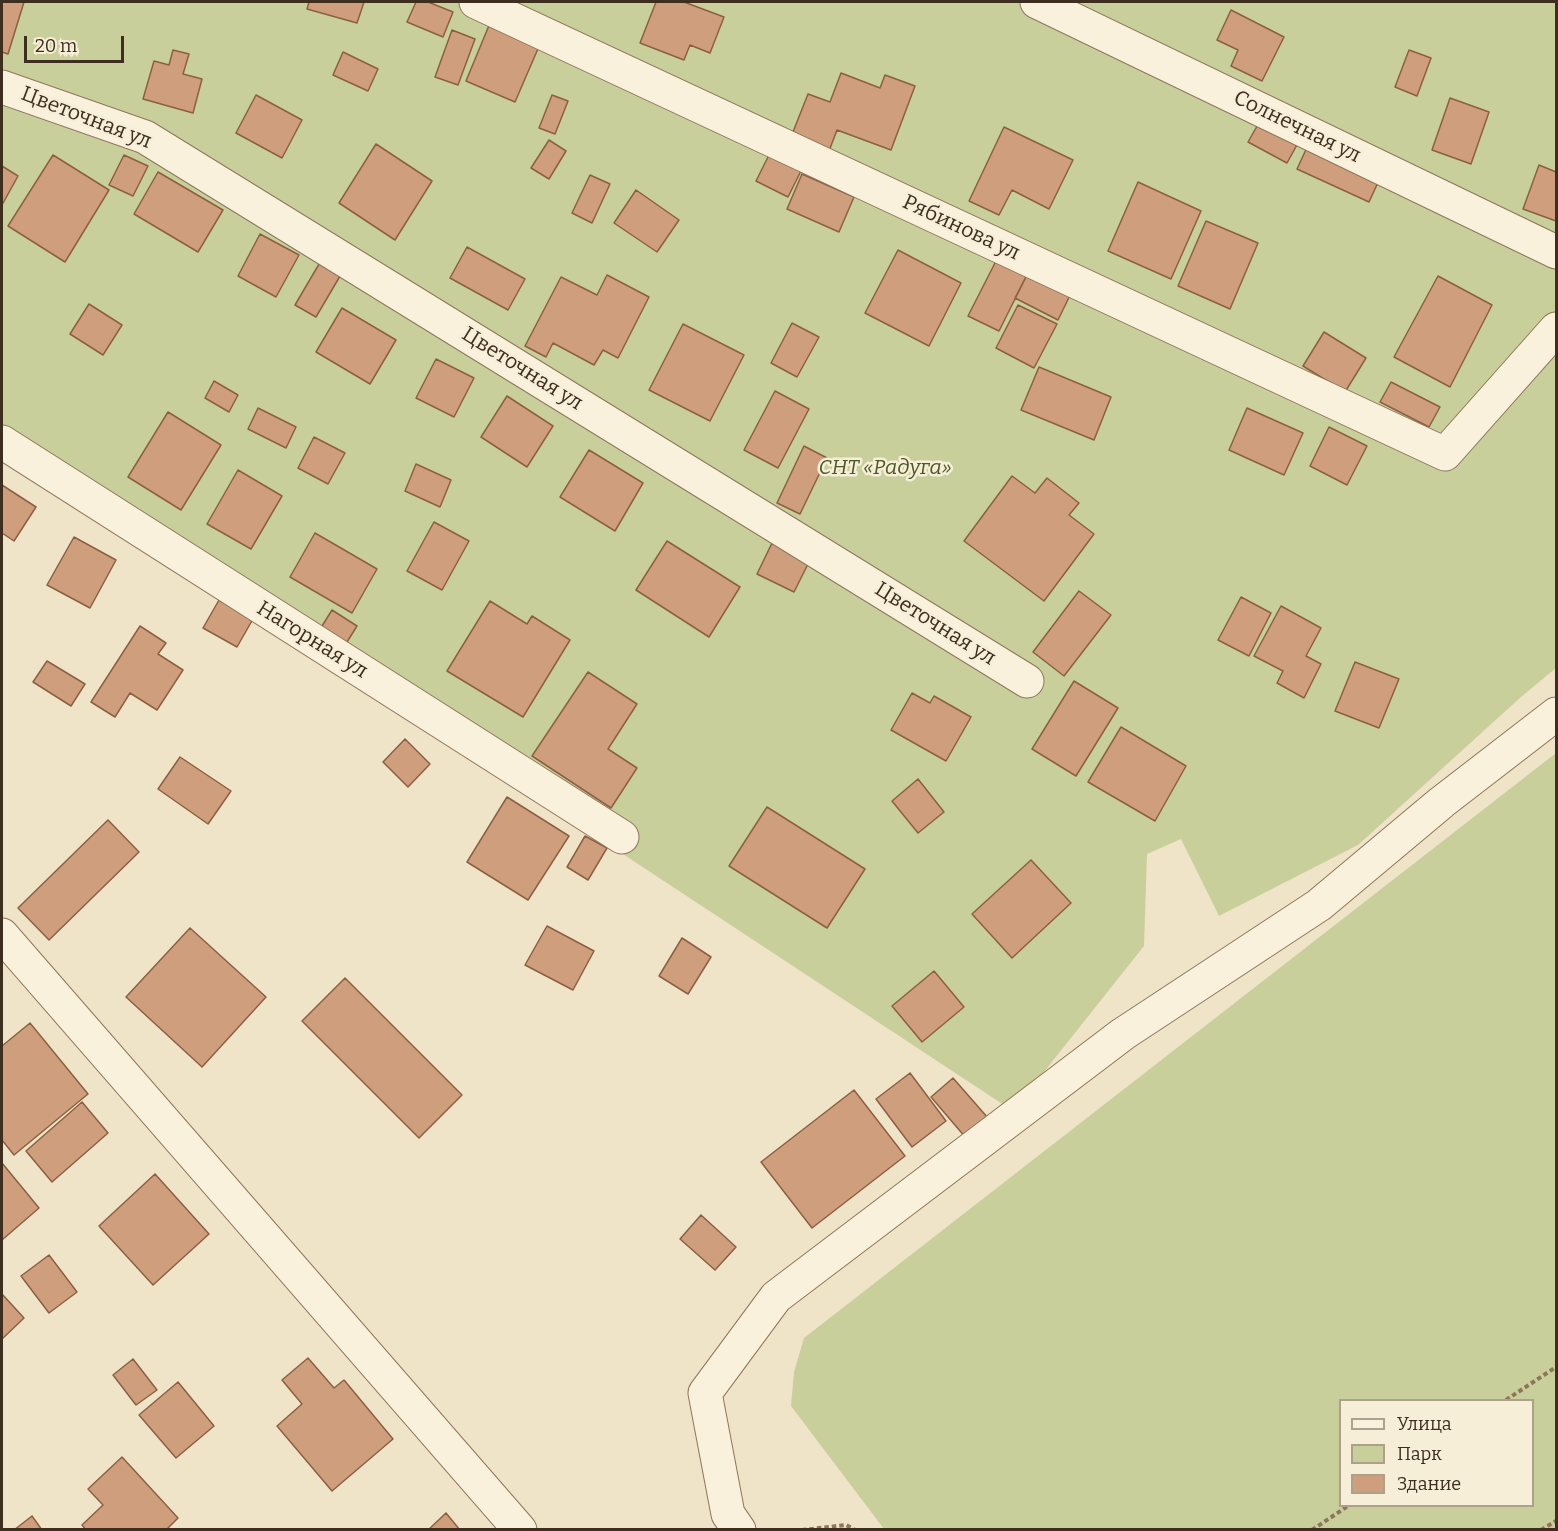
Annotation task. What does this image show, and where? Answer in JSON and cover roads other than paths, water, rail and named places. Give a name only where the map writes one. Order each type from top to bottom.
[{"type":"street","name":"Рябинова ул","points":[[476,2],[1445,454],[1557,329]]},
{"type":"street","name":"Солнечная ул","points":[[1037,2],[1557,252]]},
{"type":"street","name":"Цветочная ул","points":[[2,87],[145,137],[1028,681]]},
{"type":"street","name":"Нагорная ул","points":[[2,442],[622,837]]},
{"type":"street","points":[[739,1530],[728,1514],[705,1393],[776,1298],[1123,1034],[1319,905],[1442,802],[1557,714]]},
{"type":"street","points":[[2,935],[520,1530]]},
{"type":"park label","name":"СНТ «Радуга»","points":[[885,468]]}]
